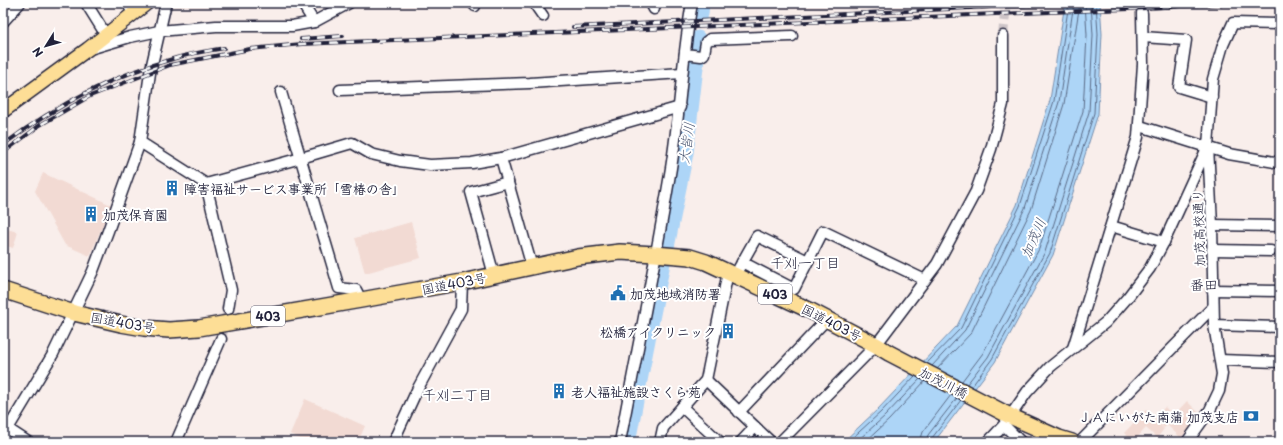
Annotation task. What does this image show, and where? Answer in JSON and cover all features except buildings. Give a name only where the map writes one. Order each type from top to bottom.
[{"type":"highway","name":"国道403号","points":[[3,290],[74,313],[121,324],[168,330],[199,328],[361,300],[462,282],[578,257],[620,252],[655,254],[690,257],[735,270],[889,353]]},
{"type":"highway","name":"加茂川橋","points":[[889,353],[1005,417]]},
{"type":"highway","name":"403","points":[[1005,417],[1066,440]]},
{"type":"main road","points":[[3,110],[106,35],[130,8],[147,3]]},
{"type":"street","points":[[3,22],[20,3]]},
{"type":"street","points":[[86,3],[106,35]]},
{"type":"street","points":[[28,442],[6,433],[53,354],[93,271],[140,142],[150,73],[166,3]]},
{"type":"street","points":[[302,3],[314,22]]},
{"type":"street","points":[[88,49],[130,37],[159,31],[216,26],[292,26],[314,22],[349,3]]},
{"type":"street","points":[[620,442],[671,167],[680,107],[682,73],[691,55],[692,3]]},
{"type":"street","points":[[537,4],[542,16]]},
{"type":"street","points":[[1073,348],[1138,138],[1143,64],[1142,13]]},
{"type":"street","points":[[988,442],[1005,417],[1050,368],[1106,322],[1128,297],[1150,268],[1164,242],[1208,146],[1213,79],[1223,45],[1233,23],[1280,24]]},
{"type":"street","points":[[691,55],[702,56],[704,54],[706,42],[710,39],[792,36]]},
{"type":"street","points":[[780,442],[876,345],[937,264],[976,191],[991,149],[1003,104],[1003,36]]},
{"type":"street","points":[[1143,37],[1186,40],[1179,87],[1212,97]]},
{"type":"street","points":[[340,90],[530,83],[682,73]]},
{"type":"street","points":[[281,92],[339,288],[356,290],[361,300]]},
{"type":"street","points":[[206,184],[352,143],[371,154],[400,161],[430,165],[472,163],[501,158],[680,107]]},
{"type":"street","points":[[1140,126],[1208,146],[1229,154],[1280,164]]},
{"type":"street","points":[[140,142],[206,184],[231,290],[228,309]]},
{"type":"street","name":"加茂高校通り","points":[[1187,442],[1210,410],[1219,391],[1222,374],[1214,325],[1212,290],[1212,224],[1208,146]]},
{"type":"street","points":[[501,158],[532,267]]},
{"type":"street","points":[[494,275],[471,192],[508,182]]},
{"type":"street","points":[[1212,224],[1280,226]]},
{"type":"street","points":[[1111,226],[1164,242]]},
{"type":"street","points":[[735,270],[794,289],[823,231],[925,280]]},
{"type":"street","points":[[663,440],[663,428],[706,380],[735,270],[757,236],[808,261]]},
{"type":"street","points":[[1212,250],[1271,251]]},
{"type":"street","points":[[393,442],[417,390],[462,309],[462,282]]},
{"type":"street","points":[[1212,290],[1280,291]]},
{"type":"street","points":[[1080,442],[1213,307]]},
{"type":"street","points":[[740,412],[827,319]]},
{"type":"street","points":[[1214,325],[1280,327]]},
{"type":"street","points":[[176,442],[221,339]]},
{"type":"street","points":[[1220,360],[1280,362]]},
{"type":"street","points":[[706,380],[771,442]]},
{"type":"street","points":[[682,406],[720,442]]},
{"type":"street","points":[[1005,417],[1021,442]]},
{"type":"street","points":[[741,442],[755,427]]},
{"type":"shaded area","points":[[43,173],[111,205],[90,256],[65,245],[35,191]]},
{"type":"shaded area","points":[[411,222],[421,258],[365,273],[355,238]]},
{"type":"shaded area","points":[[3,228],[18,232],[13,248],[3,245]]},
{"type":"shaded area","points":[[305,399],[365,426],[358,442],[307,442],[290,434]]},
{"type":"shaded area","points":[[1187,401],[1202,416],[1181,438],[1167,425],[1164,428],[1154,418],[1165,407],[1173,416]]},
{"type":"shaded area","points":[[1146,410],[1164,429],[1157,438],[1146,428],[1133,442],[1124,433]]},
{"type":"water","name":"加茂川","points":[[1065,3],[1100,3],[1102,34],[1098,114],[1053,255],[995,362],[934,442],[843,442],[878,409],[957,326],[1017,205],[1050,100]]},
{"type":"waterway","name":"大皆川","points":[[701,14],[702,3]]},
{"type":"waterway","name":"大皆川","points":[[667,247],[686,153],[698,38]]},
{"type":"waterway","name":"大皆川","points":[[628,442],[663,263]]},
{"type":"tunnel","points":[[1003,36],[1006,3]]},
{"type":"tunnel","points":[[221,339],[228,309]]},
{"type":"railway","points":[[573,27],[1074,3]]},
{"type":"railway","points":[[3,153],[40,125],[90,96],[170,65],[250,49],[302,44],[1217,4],[1280,4]]},
{"type":"railway","points":[[301,39],[343,36]]},
{"type":"railway","points":[[3,145],[43,117],[85,93],[107,83],[130,73],[176,58],[194,53],[224,48]]},
{"type":"place","name":"障害福祉サービス事業所「雪椿の舎」","points":[[172,188]]},
{"type":"place","name":"加茂保育園","points":[[91,214]]},
{"type":"place","name":"加茂地域消防署","points":[[618,293]]},
{"type":"place","name":"松橋アイクリニック","points":[[728,331]]},
{"type":"place","name":"老人福祉施設さくら苑","points":[[559,391]]},
{"type":"place","name":"ＪＡにいがた南蒲 加茂支店","points":[[1251,416]]},
{"type":"district","name":"千刈一丁目","points":[[805,262]]},
{"type":"district","name":"番田","points":[[1204,284]]},
{"type":"district","name":"千刈二丁目","points":[[457,394]]}]
